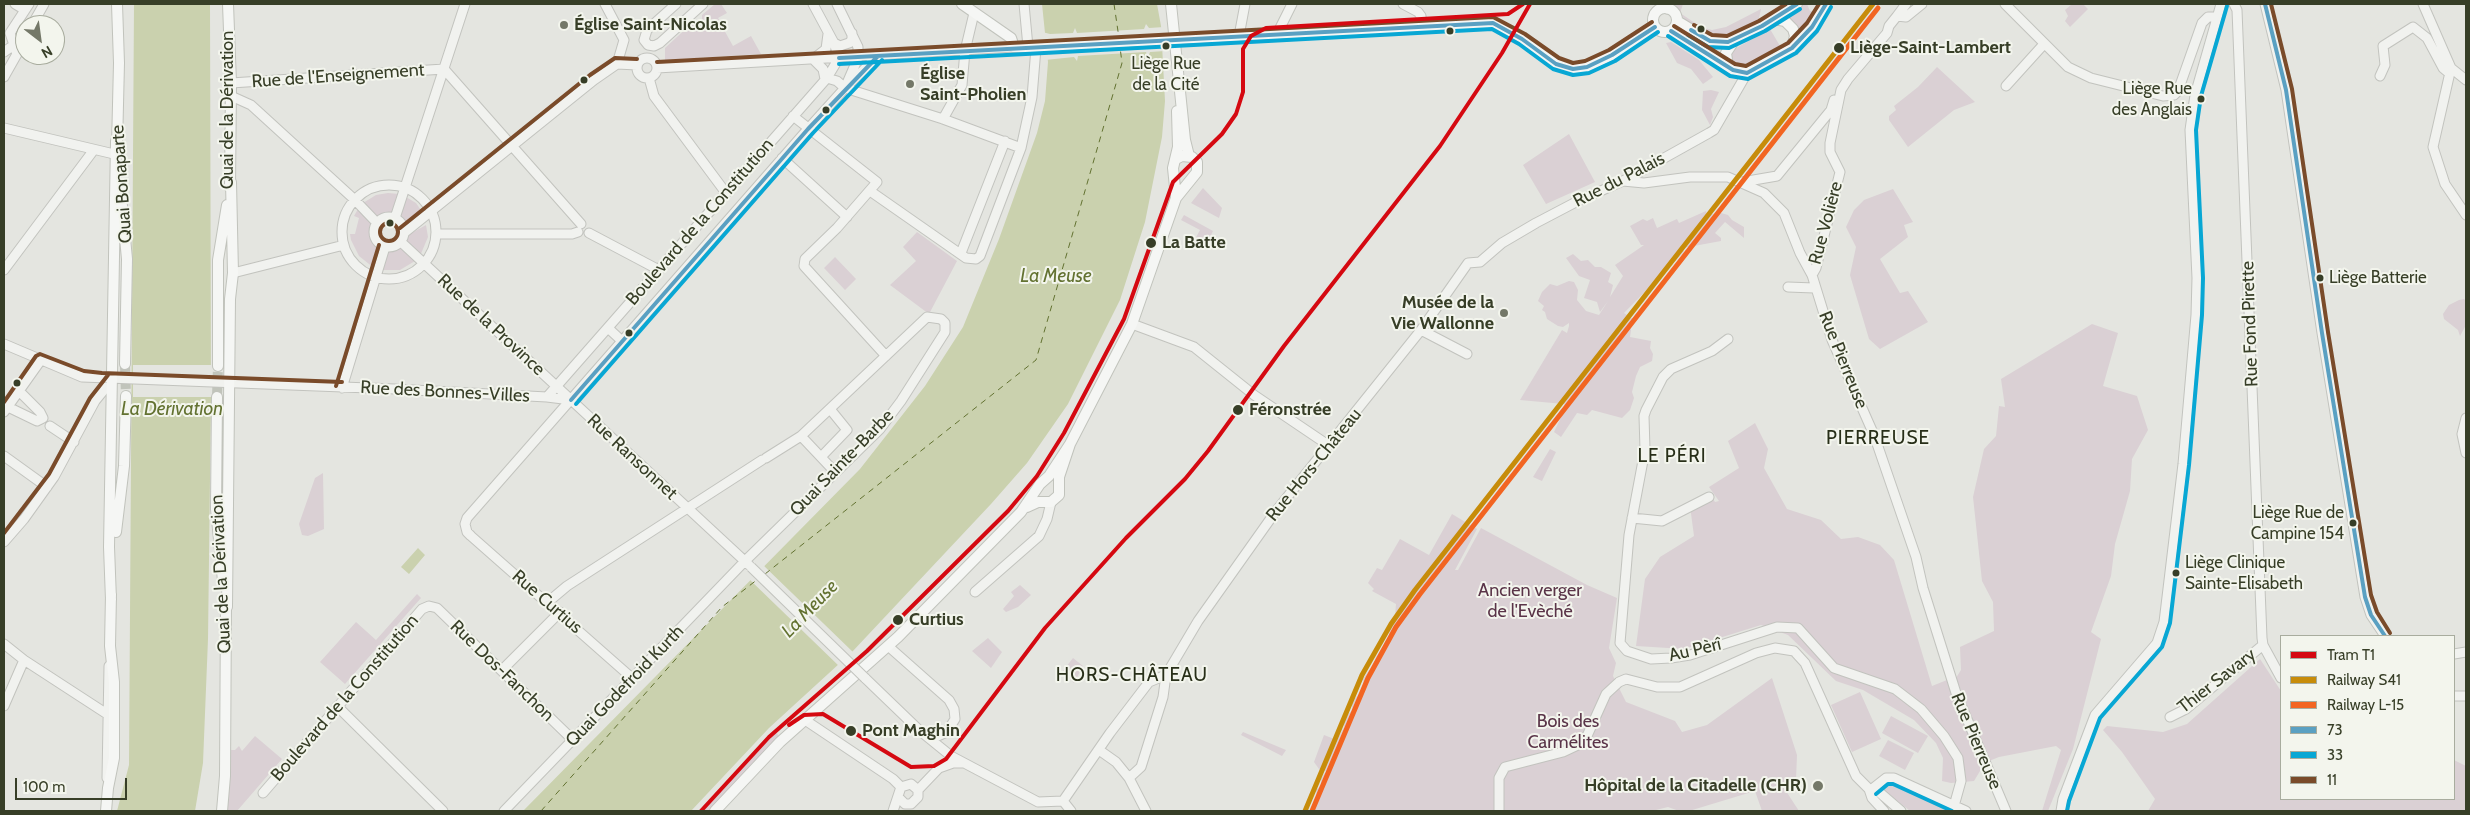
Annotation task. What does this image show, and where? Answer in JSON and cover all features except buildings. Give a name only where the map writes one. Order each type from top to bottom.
[{"type":"main road","name":"Quai Bonaparte","points":[[117,4],[119,64],[116,141],[127,259],[125,364]]},
{"type":"main road","name":"Quai de la Dérivation","points":[[218,366],[218,260],[231,182],[231,82],[228,4]]},
{"type":"main road","points":[[962,4],[1010,38],[1014,47],[1493,23],[1518,36],[1556,64],[1573,69],[1607,58],[1655,28]]},
{"type":"main road","points":[[1171,4],[1180,38],[1176,159],[1173,168],[1176,198]]},
{"type":"main road","points":[[1728,67],[1726,53],[1734,41],[1797,4]]},
{"type":"main road","points":[[1734,41],[1710,41],[1677,20],[1674,13],[1666,6],[1654,14],[1652,22],[1655,28],[1662,32],[1671,31],[1728,67],[1738,72],[1747,73],[1792,48],[1812,27],[1826,4]]},
{"type":"main road","points":[[1774,19],[1785,21],[1793,29],[1795,36],[1792,48]]},
{"type":"main road","points":[[1671,31],[1677,20]]},
{"type":"main road","points":[[1179,82],[1189,156]]},
{"type":"main road","points":[[111,600],[114,154],[116,141]]},
{"type":"main road","points":[[715,811],[780,742],[888,646],[1021,512],[1038,490],[1040,484],[1046,480],[1070,444],[1132,324],[1176,198],[1190,179],[1196,175],[1198,169],[1197,162],[1189,156],[1182,156],[1176,159]]},
{"type":"main road","points":[[1175,175],[1184,180],[1190,179]]},
{"type":"main road","points":[[227,607],[233,382],[230,299],[233,273],[231,182]]},
{"type":"main road","points":[[106,811],[114,749],[114,682],[110,646],[111,600],[114,548],[125,450],[126,396]]},
{"type":"main road","name":"Quai de la Dérivation","points":[[217,397],[217,538],[227,607],[225,776],[222,811]]},
{"type":"main road","points":[[1021,512],[1033,504],[1048,502],[1059,495],[1059,476],[1070,444]]},
{"type":"main road","points":[[1046,480],[1053,480],[1058,485]]},
{"type":"main road","points":[[1038,490],[1039,497],[1048,502]]},
{"type":"street","points":[[4,77],[17,54],[10,33],[27,7],[15,4]]},
{"type":"street","points":[[38,15],[44,4]]},
{"type":"street","points":[[395,218],[465,4]]},
{"type":"street","points":[[402,237],[402,225],[395,218],[385,218],[377,223],[374,233],[375,238],[385,247],[393,247],[432,211],[594,80],[617,64],[624,40],[606,4]]},
{"type":"street","points":[[676,4],[644,35],[646,44],[651,46],[660,43],[703,4]]},
{"type":"street","points":[[814,4],[840,58]]},
{"type":"street","points":[[837,4],[858,46],[858,58]]},
{"type":"street","points":[[870,191],[970,260],[980,256],[1021,148],[1032,97],[1035,47],[1024,4]]},
{"type":"street","points":[[1239,36],[1245,4]]},
{"type":"street","points":[[1277,34],[1292,4]]},
{"type":"street","points":[[1403,4],[1418,12],[1421,16],[1422,26]]},
{"type":"street","points":[[1742,182],[1778,176],[1831,110],[1834,100],[1887,34],[1889,26],[1906,4]]},
{"type":"street","points":[[1897,16],[1906,17],[1922,4]]},
{"type":"street","points":[[2005,4],[2068,68],[2080,74],[2113,84],[2169,97],[2178,91],[2202,23],[2208,17],[2216,17]]},
{"type":"street","points":[[2062,811],[2063,799],[2095,715],[2157,643],[2164,622],[2183,464],[2196,316],[2197,278],[2190,130],[2195,95],[2221,4]]},
{"type":"street","name":"Rue Fond Pirette","points":[[2234,4],[2237,19],[2263,646]]},
{"type":"street","points":[[2265,4],[2284,83],[2305,209],[2322,333],[2366,597],[2371,615],[2384,635]]},
{"type":"street","points":[[2422,4],[2450,70],[2433,147],[2445,184],[2466,216]]},
{"type":"street","points":[[943,119],[962,85],[965,51],[974,13]]},
{"type":"street","points":[[2380,76],[2386,64],[2383,46],[2413,27],[2427,38],[2443,68],[2466,80]]},
{"type":"street","points":[[813,59],[826,49],[828,31]]},
{"type":"street","points":[[834,43],[840,46],[849,43],[852,33]]},
{"type":"street","points":[[4,52],[14,43]]},
{"type":"street","points":[[2006,86],[2044,44]]},
{"type":"street","points":[[649,58],[651,46]]},
{"type":"street","points":[[657,68],[858,58],[1014,47]]},
{"type":"street","name":"Boulevard de la Constitution","points":[[465,524],[467,518],[782,158],[844,88],[878,56]]},
{"type":"street","points":[[649,58],[655,61],[657,68],[654,76],[649,78],[641,77],[637,66],[641,60],[649,58]]},
{"type":"street","name":"Boulevard de la Constitution","points":[[548,397],[826,79],[840,58]]},
{"type":"street","name":"Boulevard de la Constitution","points":[[844,88],[858,58]]},
{"type":"street","points":[[813,59],[823,69],[826,79],[837,80],[844,88],[943,119],[1021,148]]},
{"type":"street","points":[[617,64],[637,66]]},
{"type":"street","points":[[444,69],[514,146],[579,228],[583,236],[589,233],[659,270]]},
{"type":"street","name":"Rue de l'Enseignement","points":[[231,82],[444,69]]},
{"type":"street","name":"Rue du Palais","points":[[1468,263],[1480,262],[1502,242],[1576,202],[1623,181],[1714,130],[1747,73]]},
{"type":"street","points":[[649,78],[654,96],[726,193]]},
{"type":"street","name":"Rue Volière","points":[[1812,275],[1816,268],[1840,172],[1830,148],[1843,88]]},
{"type":"street","points":[[231,96],[251,105],[355,200],[377,223]]},
{"type":"street","points":[[548,602],[567,586],[687,507],[801,436],[886,356],[805,269],[805,259],[877,182],[793,116]]},
{"type":"street","points":[[4,128],[114,154]]},
{"type":"street","points":[[961,253],[1005,141]]},
{"type":"street","points":[[4,270],[93,150]]},
{"type":"street","points":[[782,158],[846,217]]},
{"type":"street","name":"Rue Pierreuse","points":[[1623,181],[1644,182],[1690,177],[1728,177],[1764,193],[1784,213],[1800,253],[1812,275],[1814,288],[1832,340],[1874,435],[1896,497],[1956,693],[2006,811]]},
{"type":"street","points":[[395,185],[406,188],[422,197],[432,211],[437,234],[432,252],[424,264],[402,278],[385,280],[357,267],[348,255],[342,234],[344,219],[355,200],[366,191],[380,186],[395,185]]},
{"type":"street","points":[[437,234],[572,234],[579,228]]},
{"type":"street","name":"Rue de la Province","points":[[402,237],[424,264],[557,386]]},
{"type":"street","points":[[233,273],[344,245]]},
{"type":"street","points":[[342,388],[385,247]]},
{"type":"street","name":"Rue Hors-Château","points":[[1166,673],[1198,621],[1260,534],[1328,445],[1373,392],[1421,330],[1468,263]]},
{"type":"street","points":[[1788,287],[1814,288]]},
{"type":"street","name":"Quai Sainte-Barbe","points":[[748,564],[835,472],[880,429],[901,401],[945,332],[946,326],[940,319],[927,318],[886,356]]},
{"type":"street","points":[[1132,324],[1194,347],[1244,386],[1328,445]]},
{"type":"street","points":[[608,328],[622,341]]},
{"type":"street","points":[[1421,330],[1466,354]]},
{"type":"street","name":"Au Pèrî","points":[[1728,339],[1712,351],[1671,369],[1663,377],[1644,416],[1645,450],[1629,535],[1620,643],[1627,651],[1651,658],[1680,657],[1777,627],[1798,628],[1834,668],[1895,689],[1921,708],[1944,736],[1958,758],[1962,781],[1954,806]]},
{"type":"street","name":"Rue des Bonnes-Villes","points":[[4,344],[82,376],[133,380],[233,382],[548,397],[570,400]]},
{"type":"street","points":[[19,391],[40,412],[43,418],[37,421],[6,409],[41,360]]},
{"type":"street","points":[[4,542],[48,487],[95,401],[113,379]]},
{"type":"street","name":"Rue Ransonnet","points":[[557,386],[748,564]]},
{"type":"street","points":[[820,457],[848,430],[830,409]]},
{"type":"street","points":[[2466,418],[2462,434],[2466,453]]},
{"type":"street","points":[[50,426],[74,442]]},
{"type":"street","points":[[801,436],[835,472]]},
{"type":"street","points":[[4,456],[48,487]]},
{"type":"street","points":[[1632,518],[1662,521],[1709,497]]},
{"type":"street","points":[[975,592],[1039,536],[1047,519],[1048,502]]},
{"type":"street","name":"Rue Curtius","points":[[465,524],[467,532],[471,536],[560,612],[632,678]]},
{"type":"street","points":[[748,564],[922,732],[963,763],[1038,802],[1063,801]]},
{"type":"street","name":"Quai Godefroid Kurth","points":[[504,811],[632,678],[748,564]]},
{"type":"street","name":"Boulevard de la Constitution","points":[[263,793],[422,609],[429,606]]},
{"type":"street","name":"Rue Dos-Fanchon","points":[[429,606],[437,608],[573,740]]},
{"type":"street","points":[[502,670],[560,612]]},
{"type":"street","points":[[4,644],[24,660],[107,714]]},
{"type":"street","points":[[108,788],[107,714],[110,646]]},
{"type":"street","points":[[888,646],[949,700],[954,709],[953,724],[943,734],[928,735],[922,732]]},
{"type":"street","points":[[2263,646],[2280,676]]},
{"type":"street","name":"Thier Savary","points":[[2170,716],[2186,709],[2263,646]]},
{"type":"street","points":[[1499,811],[1499,778],[1501,772],[1510,764],[1563,752],[1580,744],[1587,736],[1606,694],[1619,682],[1626,679],[1657,686],[1680,687],[1767,649],[1782,648],[1794,651],[1805,663],[1856,776],[1870,789],[1901,811]]},
{"type":"street","points":[[4,706],[24,660]]},
{"type":"street","points":[[1063,801],[1149,682],[1166,673]]},
{"type":"street","points":[[1129,778],[1141,767],[1163,697],[1166,673]]},
{"type":"street","points":[[337,706],[443,811]]},
{"type":"street","points":[[805,720],[893,779],[901,787]]},
{"type":"street","points":[[1099,750],[1116,762],[1129,778],[1146,811]]},
{"type":"street","points":[[893,811],[902,804],[914,802],[918,797],[918,790],[939,768],[953,763],[963,763]]},
{"type":"street","points":[[1870,789],[1886,778],[1894,778],[1966,811]]},
{"type":"street","points":[[902,804],[898,792],[901,787],[911,784],[918,790]]},
{"type":"street","points":[[1870,789],[1870,796],[1884,811]]},
{"type":"street","points":[[1063,801],[1071,811]]},
{"type":"street","points":[[914,802],[920,811]]},
{"type":"green space","points":[[715,4],[721,4],[727,13],[718,18],[722,25],[702,22],[702,15]]},
{"type":"green space","points":[[1675,4],[1683,4],[1680,13],[1701,27],[1712,30],[1726,27],[1761,9],[1758,23],[1732,37],[1712,37],[1679,14]]},
{"type":"green space","points":[[1804,4],[1807,4],[1810,11],[1817,12],[1799,34],[1794,23],[1787,17]]},
{"type":"green space","points":[[2072,4],[2083,4],[2088,9],[2070,27],[2065,21],[2068,16],[2065,10]]},
{"type":"green space","points":[[691,24],[723,28],[733,46],[751,36],[761,54],[665,60],[665,48]]},
{"type":"green space","points":[[1770,29],[1780,46],[1745,65],[1735,66],[1730,62],[1731,51]]},
{"type":"green space","points":[[1671,42],[1699,60],[1713,77],[1703,84],[1691,69],[1677,63],[1666,43]]},
{"type":"green space","points":[[1937,67],[1975,102],[1954,110],[1908,147],[1889,120],[1889,116],[1896,110],[1894,106],[1918,87]]},
{"type":"green space","points":[[1703,91],[1719,92],[1711,109],[1713,117],[1710,125],[1702,110]]},
{"type":"green space","points":[[1569,134],[1595,182],[1546,204],[1523,165]]},
{"type":"green space","points":[[1203,188],[1222,208],[1219,218],[1191,203]]},
{"type":"green space","points":[[1893,189],[1913,222],[1904,225],[1908,237],[1880,259],[1900,293],[1908,291],[1928,322],[1880,349],[1869,339],[1850,275],[1856,247],[1846,227],[1854,210],[1864,200]]},
{"type":"green space","points":[[399,194],[393,214],[384,214],[377,218],[363,203],[376,195]]},
{"type":"green space","points":[[406,197],[416,203],[423,213],[407,226],[400,216]]},
{"type":"green space","points":[[358,209],[372,224],[371,240],[380,249],[374,268],[359,256],[351,240],[350,234],[355,234],[359,218],[354,216]]},
{"type":"green space","points":[[1706,211],[1707,215],[1721,213],[1728,215],[1732,220],[1744,227],[1744,238],[1725,222],[1715,233],[1721,238],[1721,241],[1683,248],[1684,252],[1624,313],[1633,319],[1629,326],[1631,330],[1630,337],[1651,341],[1650,348],[1653,354],[1652,361],[1640,367],[1636,376],[1632,392],[1634,398],[1630,410],[1622,418],[1592,410],[1587,415],[1577,413],[1561,437],[1554,432],[1566,407],[1564,404],[1520,400],[1562,330],[1567,333],[1569,326],[1569,323],[1563,327],[1558,326],[1547,319],[1545,312],[1542,310],[1544,306],[1538,301],[1542,292],[1550,284],[1557,286],[1569,281],[1574,282],[1578,290],[1577,300],[1586,311],[1599,315],[1608,301],[1600,312],[1597,302],[1584,298],[1590,280],[1579,276],[1566,258],[1573,254],[1581,261],[1588,260],[1595,267],[1601,267],[1611,273],[1608,282],[1613,285],[1610,297],[1623,276],[1615,265],[1644,245],[1641,245],[1630,226],[1643,219],[1647,221],[1653,218],[1657,228],[1677,219],[1679,223]]},
{"type":"green space","points":[[1184,215],[1213,231],[1204,249],[1193,243],[1200,230],[1181,220]]},
{"type":"green space","points":[[426,225],[428,237],[420,256],[406,242],[408,235]]},
{"type":"green space","points":[[917,232],[957,261],[929,314],[890,285],[916,261],[903,247]]},
{"type":"green space","points":[[401,247],[415,261],[400,270],[382,270],[388,252]]},
{"type":"green space","points":[[835,257],[856,279],[845,290],[824,268]]},
{"type":"green space","points":[[2464,299],[2466,301],[2466,325],[2460,336],[2458,330],[2444,319],[2443,314],[2449,305]]},
{"type":"green space","points":[[2092,324],[2118,333],[2103,386],[2137,396],[2148,430],[2132,459],[2130,491],[2115,544],[2111,576],[2091,632],[2101,639],[2073,749],[2048,811],[2042,811],[2061,750],[2056,746],[1999,757],[1989,761],[1956,678],[1961,670],[1960,647],[1994,631],[1993,602],[1982,581],[1973,497],[1984,449],[1996,436],[1999,406],[2005,407],[2001,379]]},
{"type":"green space","points":[[1755,423],[1768,449],[1764,468],[1787,509],[1821,520],[1841,539],[1858,537],[1880,545],[1894,560],[1932,686],[1947,680],[1980,759],[1980,771],[1974,781],[1951,783],[1942,781],[1943,758],[1936,743],[1914,720],[1863,690],[1836,681],[1788,635],[1761,625],[1684,649],[1636,646],[1645,579],[1660,557],[1694,536],[1690,506],[1713,499],[1715,502],[1719,501],[1709,487],[1739,468],[1728,441]]},
{"type":"green space","points":[[1550,449],[1556,452],[1542,481],[1533,477]]},
{"type":"green space","points":[[323,473],[324,529],[308,536],[302,535],[299,524],[315,478]]},
{"type":"green space","points":[[1452,514],[1477,529],[1455,570],[1458,570],[1481,528],[1587,585],[1617,598],[1609,648],[1616,663],[1613,676],[1626,702],[1675,721],[1682,732],[1707,725],[1772,678],[1797,755],[1796,779],[1784,788],[1799,811],[1762,811],[1755,791],[1689,811],[1679,811],[1668,807],[1652,811],[1311,811],[1317,799],[1316,790],[1321,786],[1321,779],[1326,771],[1319,769],[1314,762],[1324,735],[1337,740],[1344,727],[1342,718],[1352,711],[1352,702],[1364,688],[1363,679],[1369,670],[1372,669],[1376,657],[1389,637],[1389,624],[1395,616],[1396,604],[1372,591],[1374,589],[1368,583],[1377,568],[1382,570],[1400,539],[1429,555]]},
{"type":"green space","points":[[1020,585],[1031,595],[1018,607],[1006,612],[1003,609],[1014,596],[1011,592]]},
{"type":"green space","points":[[417,594],[421,598],[345,684],[320,662],[356,622],[376,640]]},
{"type":"green space","points":[[988,638],[1002,652],[991,668],[972,651]]},
{"type":"green space","points":[[1073,658],[1083,666],[1074,683],[1062,672]]},
{"type":"green space","points":[[2260,659],[2280,689],[2280,800],[2455,800],[2455,760],[2466,766],[2466,811],[2148,811],[2155,799],[2122,752],[2103,730],[2107,726],[2163,732],[2187,724]]},
{"type":"green space","points":[[1860,692],[1881,739],[1852,752],[1831,705]]},
{"type":"green space","points":[[1891,716],[1928,736],[1918,753],[1882,733]]},
{"type":"green space","points":[[774,730],[779,736],[709,811],[698,811]]},
{"type":"green space","points":[[1243,732],[1286,750],[1282,756],[1241,735]]},
{"type":"green space","points":[[255,736],[282,759],[237,811],[224,811],[227,750],[235,750],[239,746],[242,751]]},
{"type":"green space","points":[[1888,740],[1914,753],[1905,770],[1879,756]]},
{"type":"green space","points":[[1891,783],[1950,811],[1910,811],[1884,790]]},
{"type":"water","name":"La Dérivation","points":[[134,4],[210,4],[211,398],[208,639],[203,763],[195,811],[117,811],[129,765]]},
{"type":"water","name":"La Meuse","points":[[1042,4],[1157,4],[1161,26],[1165,101],[1162,137],[1145,222],[1120,300],[1068,404],[1027,463],[991,504],[852,652],[769,728],[691,811],[523,811],[860,469],[925,386],[963,327],[999,239],[1037,133],[1045,101],[1048,62]]},
{"type":"water","points":[[418,548],[425,555],[409,574],[401,567]]},
{"type":"pier","points":[[1146,24],[1149,28],[1164,27],[1165,51],[1150,52],[1148,57],[1146,52],[1078,56],[1077,61],[1074,57],[1045,60],[1042,32],[1050,34],[1073,33],[1075,28],[1077,33],[1144,29]]},
{"type":"pier","points":[[133,365],[212,365],[212,397],[133,397]]},
{"type":"pier","name":"Pont Maghin","points":[[762,564],[854,653],[840,667],[748,578]]},
{"type":"ferry route","points":[[1114,4],[1119,38]]},
{"type":"ferry route","points":[[765,574],[1036,360],[1122,63],[1120,47]]},
{"type":"ferry route","points":[[541,811],[722,607],[758,579]]},
{"type":"tunnel","points":[[125,364],[126,396]]},
{"type":"tunnel","points":[[217,397],[218,366]]},
{"type":"tram line","name":"T1","points":[[701,811],[769,737],[867,651],[1008,511],[1037,476],[1064,433],[1124,319],[1173,182],[1222,134],[1236,114],[1243,92],[1243,49],[1251,36],[1266,28],[1508,14],[1523,4]]},
{"type":"tram line","name":"T1","points":[[789,725],[804,715],[823,714],[911,767],[934,766],[946,759],[1045,628],[1126,538],[1185,479],[1208,451],[1284,346],[1440,146],[1502,53],[1530,4]]},
{"type":"rail line","name":"S41","points":[[1305,811],[1362,675],[1391,624],[1415,590],[1873,4]]},
{"type":"rail line","name":"L-15","points":[[1312,811],[1368,678],[1396,627],[1878,8]]},
{"type":"transit line","name":"11","points":[[1694,25],[1712,35],[1727,36],[1759,21],[1786,4]]},
{"type":"transit line","name":"73","points":[[1691,30],[1710,41],[1728,42],[1762,26],[1797,4]]},
{"type":"transit line","name":"11","points":[[1674,26],[1735,64],[1746,66],[1788,43],[1807,23],[1819,4]]},
{"type":"transit line","name":"73","points":[[1671,31],[1733,70],[1747,73],[1792,48],[1812,27],[1826,4]]},
{"type":"transit line","name":"73","points":[[2265,4],[2286,90],[2322,333],[2365,597],[2371,615],[2384,635]]},
{"type":"transit line","name":"11","points":[[2271,4],[2292,89],[2328,332],[2371,595],[2377,612],[2390,633]]},
{"type":"transit line","name":"33","points":[[2067,811],[2100,718],[2162,647],[2170,623],[2189,465],[2202,315],[2203,278],[2196,130],[2201,96],[2227,6]]},
{"type":"transit line","name":"33","points":[[1668,36],[1730,76],[1748,79],[1796,53],[1817,31],[1831,7]]},
{"type":"transit line","name":"33","points":[[1688,35],[1708,47],[1729,48],[1765,31],[1800,9]]},
{"type":"transit line","name":"11","points":[[657,62],[1493,17],[1525,34],[1559,58],[1573,63],[1585,61],[1609,50],[1652,22]]},
{"type":"transit line","name":"73","points":[[839,58],[1493,23],[1522,39],[1556,64],[1573,69],[1587,67],[1612,55],[1655,27]]},
{"type":"transit line","name":"33","points":[[839,64],[1492,29],[1519,44],[1553,69],[1573,75],[1589,73],[1615,61],[1658,32]]},
{"type":"transit line","name":"73","points":[[571,400],[808,129],[878,56]]},
{"type":"transit line","name":"11","points":[[400,228],[590,75],[615,58],[637,59]]},
{"type":"transit line","name":"33","points":[[576,404],[813,133],[882,60]]},
{"type":"transit line","name":"11","points":[[389,223],[395,226],[398,232],[395,238],[389,241],[383,238],[380,232],[383,226],[389,223]]},
{"type":"transit line","name":"11","points":[[336,386],[379,245]]},
{"type":"transit line","name":"11","points":[[4,402],[36,356],[40,354],[84,371],[102,373],[342,382]]},
{"type":"transit line","name":"11","points":[[4,533],[49,474],[90,398],[108,375]]},
{"type":"transit line","name":"33","points":[[1876,794],[1888,784],[1893,784],[1952,811]]},
{"type":"place","name":"Église Saint-Nicolas","points":[[564,25]]},
{"type":"place","name":"Liège Rue de la Cité","points":[[1166,46]]},
{"type":"place","name":"Liège-Saint-Lambert","points":[[1839,48]]},
{"type":"place","name":"Église Saint-Pholien","points":[[910,84]]},
{"type":"place","name":"Liège Rue des Anglais","points":[[2201,99]]},
{"type":"place","name":"La Batte","points":[[1151,243]]},
{"type":"place","name":"Liège Batterie","points":[[2320,278]]},
{"type":"place","name":"Musée de la Vie Wallonne","points":[[1504,313]]},
{"type":"place","name":"Féronstrée","points":[[1238,410]]},
{"type":"place","name":"Liège Rue de Campine 154","points":[[2353,523]]},
{"type":"place","name":"Liège Clinique Sainte-Elisabeth","points":[[2176,573]]},
{"type":"place","name":"Curtius","points":[[898,620]]},
{"type":"place","name":"Pont Maghin","points":[[851,731]]},
{"type":"place","name":"Hôpital de la Citadelle (CHR)","points":[[1818,786]]},
{"type":"district","name":"PIERREUSE","points":[[1878,438]]},
{"type":"district","name":"LE PÉRI","points":[[1672,456]]},
{"type":"district","name":"HORS-CHÂTEAU","points":[[1132,675]]},
{"type":"park label","name":"Ancien verger de l'Evèché","points":[[1530,601]]},
{"type":"park label","name":"Bois des Carmélites","points":[[1568,732]]}]
